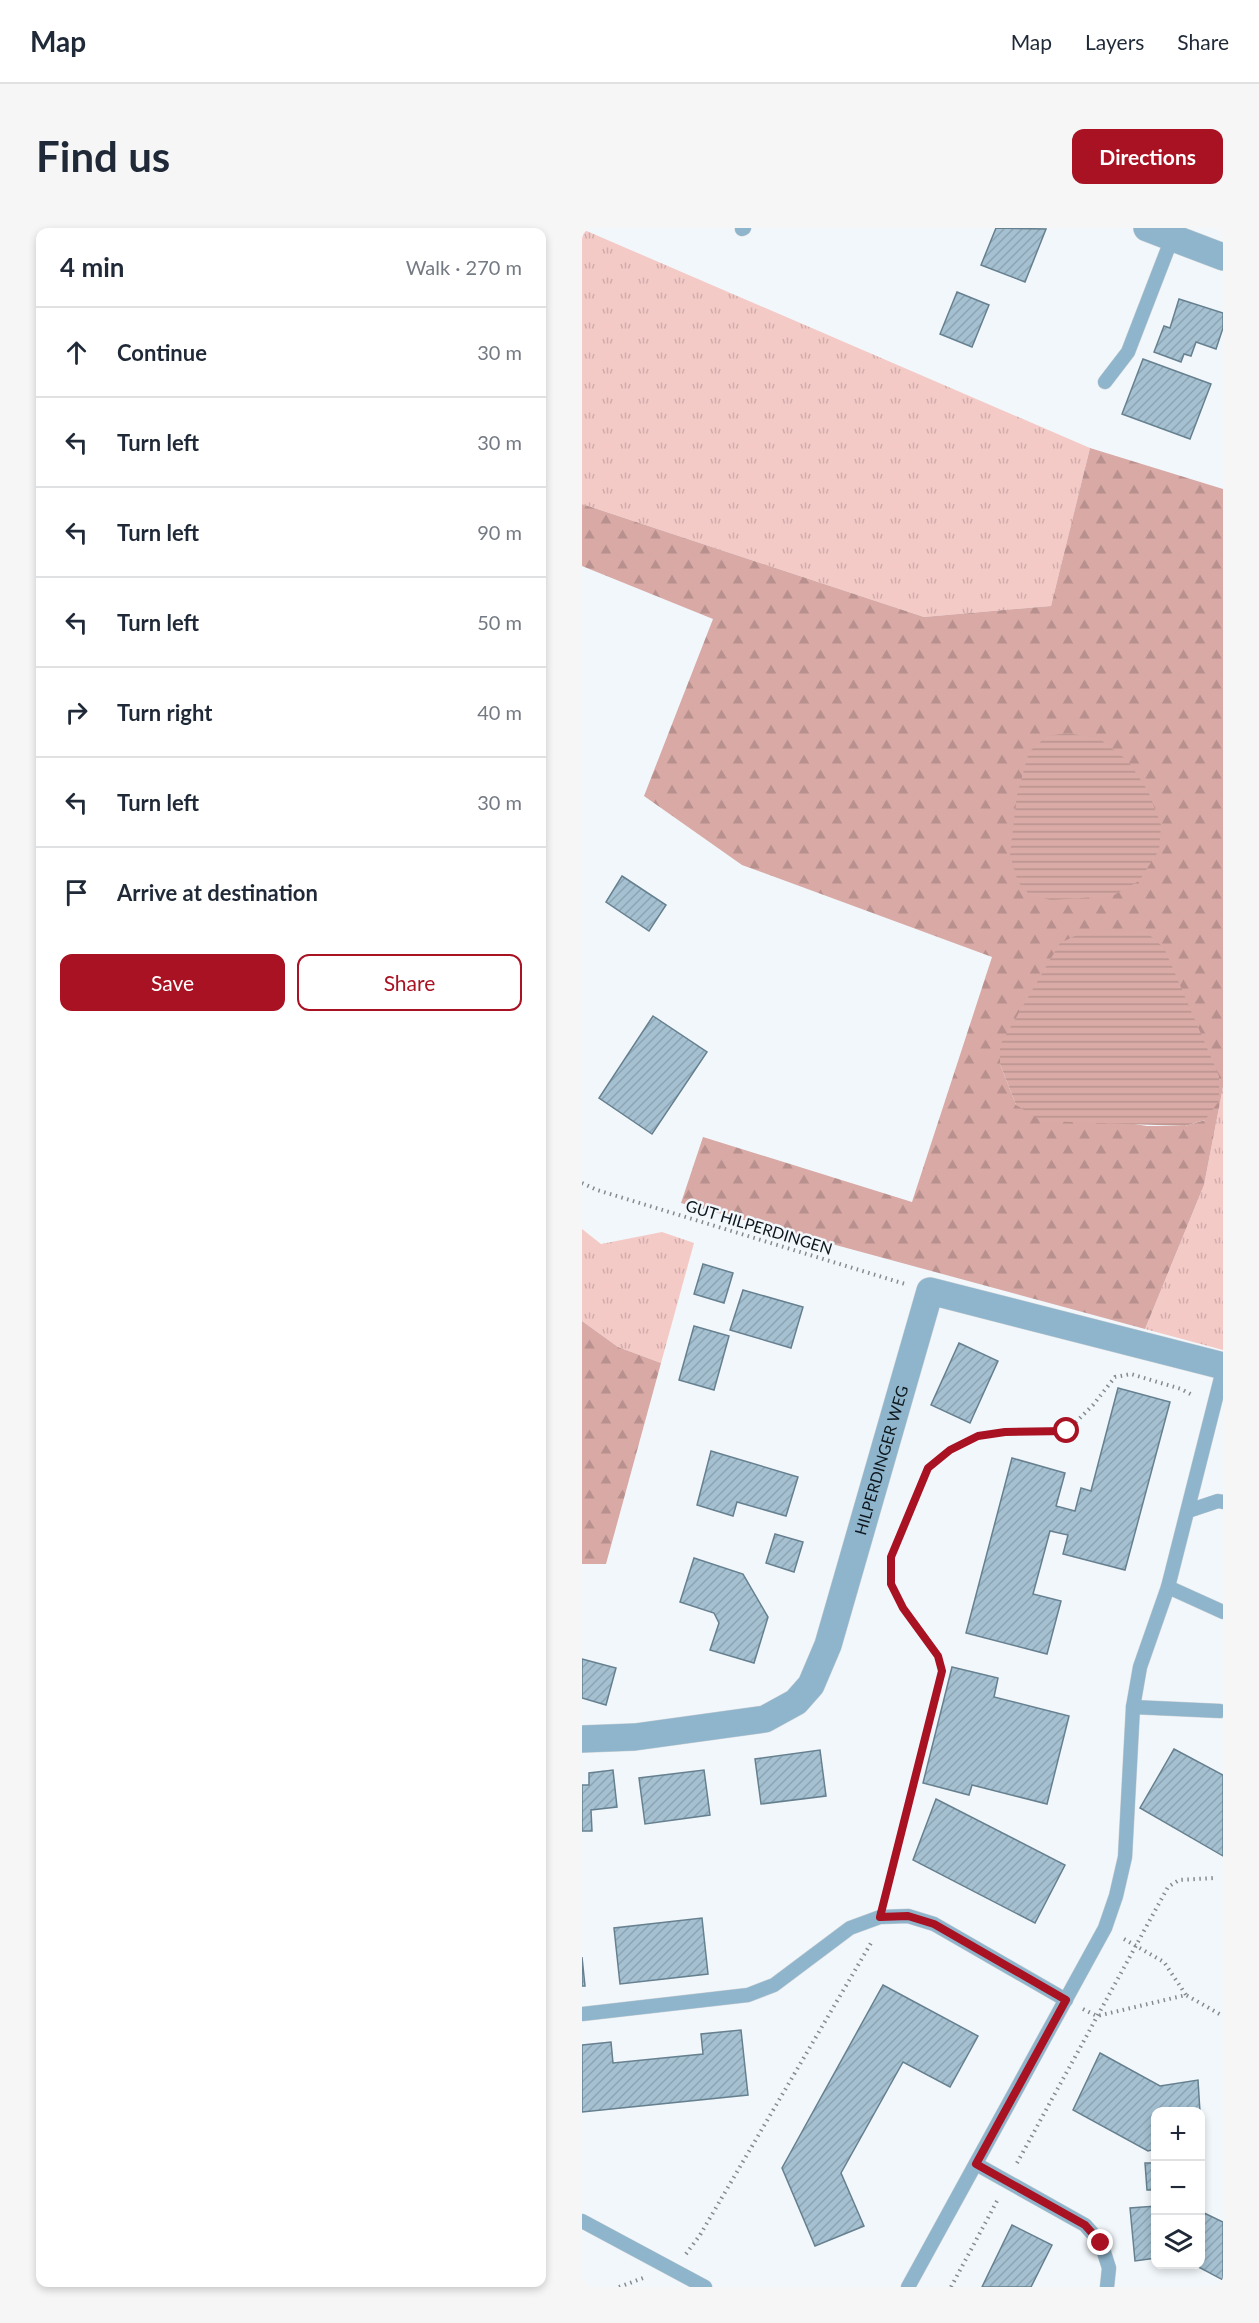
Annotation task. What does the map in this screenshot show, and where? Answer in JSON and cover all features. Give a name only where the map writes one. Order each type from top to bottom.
[{"type":"street","points":[[1147,228],[1223,257]]},
{"type":"street","points":[[930,1291],[1223,1368]]},
{"type":"street","name":"HILPERDINGER WEG","points":[[582,1739],[635,1737],[765,1719],[796,1702],[811,1685],[828,1645],[930,1291]]},
{"type":"lane","points":[[1105,382],[1128,352],[1172,238]]},
{"type":"lane","points":[[908,2287],[1105,1928],[1116,1896],[1125,1857],[1133,1707],[1140,1667],[1168,1587],[1223,1368]]},
{"type":"lane","points":[[1188,1511],[1218,1501],[1223,1502]]},
{"type":"lane","points":[[1168,1587],[1223,1612]]},
{"type":"lane","points":[[1133,1707],[1220,1711]]},
{"type":"lane","points":[[582,2014],[748,1995],[774,1985],[850,1928],[880,1917],[908,1916],[934,1924],[1066,2000]]},
{"type":"lane","points":[[976,2164],[1085,2225],[1101,2243],[1109,2268],[1107,2287]]},
{"type":"lane","points":[[582,2221],[705,2287]]},
{"type":"path","name":"GUT HILPERDINGEN","points":[[582,1183],[597,1190],[930,1291]]},
{"type":"path","points":[[618,2287],[674,2270],[700,2235],[870,1945],[880,1917],[942,1671],[938,1656],[903,1608],[891,1584],[891,1557],[928,1468],[950,1450],[978,1436],[1005,1432],[1067,1431],[1093,1405],[1115,1377],[1131,1374],[1181,1389],[1214,1407]]},
{"type":"path","points":[[951,2287],[1168,1887],[1179,1880],[1214,1878]]},
{"type":"path","points":[[1105,1928],[1164,1962],[1186,1995],[1223,2016]]},
{"type":"path","points":[[1066,2000],[1097,2016],[1186,1995]]},
{"type":"green space","points":[[582,229],[1090,448],[1051,606],[924,617],[582,504]]},
{"type":"green space","points":[[1090,448],[1223,489],[1223,1087],[1204,1185],[1145,1329],[681,1203],[703,1137],[912,1202],[992,957],[742,865],[644,796],[713,619],[582,566],[582,504],[924,617],[1051,606]],"holes":[[[1000,1045],[1205,1120],[1185,1126],[1147,1126],[1016,1105],[1000,1064]]]},
{"type":"green space","points":[[1223,1087],[1223,1350],[1145,1329],[1204,1185]]},
{"type":"green space","points":[[582,1229],[601,1244],[662,1232],[694,1243],[661,1363],[618,1347],[582,1321]]},
{"type":"green space","points":[[582,1321],[618,1347],[661,1363],[606,1564],[582,1564]]},
{"type":"shaded area","points":[[1069,733],[1101,740],[1128,761],[1148,791],[1161,825],[1159,850],[1139,881],[1112,896],[1051,900],[1029,894],[1018,882],[1010,855],[1017,795],[1029,752],[1047,736]]},
{"type":"shaded area","points":[[1146,932],[1164,948],[1219,1076],[1219,1101],[1205,1120],[1185,1126],[1042,1121],[1016,1105],[1000,1064],[1000,1045],[1060,943],[1077,935]]},
{"type":"building","points":[[996,228],[1046,229],[1025,282],[981,265]]},
{"type":"building","points":[[957,292],[989,305],[972,347],[940,334]]},
{"type":"building","points":[[1179,299],[1223,313],[1223,328],[1216,349],[1196,342],[1191,356],[1184,354],[1181,362],[1154,352],[1164,326],[1170,328]]},
{"type":"building","points":[[1143,359],[1211,384],[1190,439],[1122,414]]},
{"type":"building","points":[[622,876],[666,905],[649,931],[606,902]]},
{"type":"building","points":[[653,1016],[707,1052],[652,1134],[599,1098]]},
{"type":"building","points":[[703,1264],[733,1273],[724,1303],[694,1294]]},
{"type":"building","points":[[743,1290],[803,1307],[791,1348],[730,1330]]},
{"type":"building","points":[[694,1326],[729,1336],[714,1390],[679,1380]]},
{"type":"building","points":[[959,1343],[998,1361],[970,1423],[931,1405]]},
{"type":"building","points":[[1118,1388],[1170,1402],[1125,1570],[1063,1554],[1068,1535],[1050,1531],[1033,1594],[1061,1601],[1047,1654],[966,1633],[1012,1458],[1065,1473],[1056,1506],[1075,1511],[1081,1488],[1091,1491]]},
{"type":"building","points":[[711,1451],[798,1477],[786,1516],[737,1502],[733,1516],[697,1505]]},
{"type":"building","points":[[775,1534],[803,1542],[794,1572],[766,1563]]},
{"type":"building","points":[[694,1558],[743,1574],[768,1617],[754,1663],[710,1650],[719,1623],[714,1613],[680,1602]]},
{"type":"building","points":[[582,1659],[616,1668],[606,1705],[582,1698]]},
{"type":"building","points":[[952,1667],[998,1678],[994,1697],[1069,1716],[1047,1804],[972,1785],[969,1795],[923,1783]]},
{"type":"building","points":[[1174,1749],[1223,1775],[1223,1856],[1140,1808]]},
{"type":"building","points":[[820,1750],[826,1796],[761,1804],[755,1759]]},
{"type":"building","points":[[613,1770],[617,1807],[591,1810],[592,1831],[582,1831],[582,1785],[589,1785],[589,1773]]},
{"type":"building","points":[[704,1770],[710,1815],[645,1824],[639,1778]]},
{"type":"building","points":[[936,1799],[1065,1865],[1035,1923],[913,1860]]},
{"type":"building","points":[[702,1918],[708,1974],[620,1984],[614,1928]]},
{"type":"building","points":[[582,1957],[585,1986],[582,1986]]},
{"type":"building","points":[[883,1985],[978,2036],[950,2087],[903,2062],[841,2173],[864,2226],[815,2246],[782,2168]]},
{"type":"building","points":[[741,2030],[748,2095],[582,2112],[582,2045],[611,2042],[613,2063],[703,2054],[701,2034]]},
{"type":"building","points":[[1100,2053],[1160,2086],[1198,2080],[1200,2107],[1151,2107],[1151,2150],[1148,2151],[1073,2110]]},
{"type":"building","points":[[1145,2163],[1151,2163],[1151,2190],[1147,2190]]},
{"type":"building","points":[[1151,2206],[1151,2259],[1135,2261],[1130,2208]]},
{"type":"building","points":[[1205,2213],[1223,2222],[1223,2280],[1202,2269],[1205,2269]]},
{"type":"building","points":[[1012,2225],[1052,2245],[1031,2287],[982,2287]]},
{"type":"route","points":[[1067,1431],[1005,1432],[978,1436],[950,1450],[928,1468],[891,1557],[891,1584],[903,1608],[938,1656],[942,1671],[880,1917],[908,1916],[934,1924],[1066,2000],[976,2164],[1085,2225],[1101,2243]]}]
